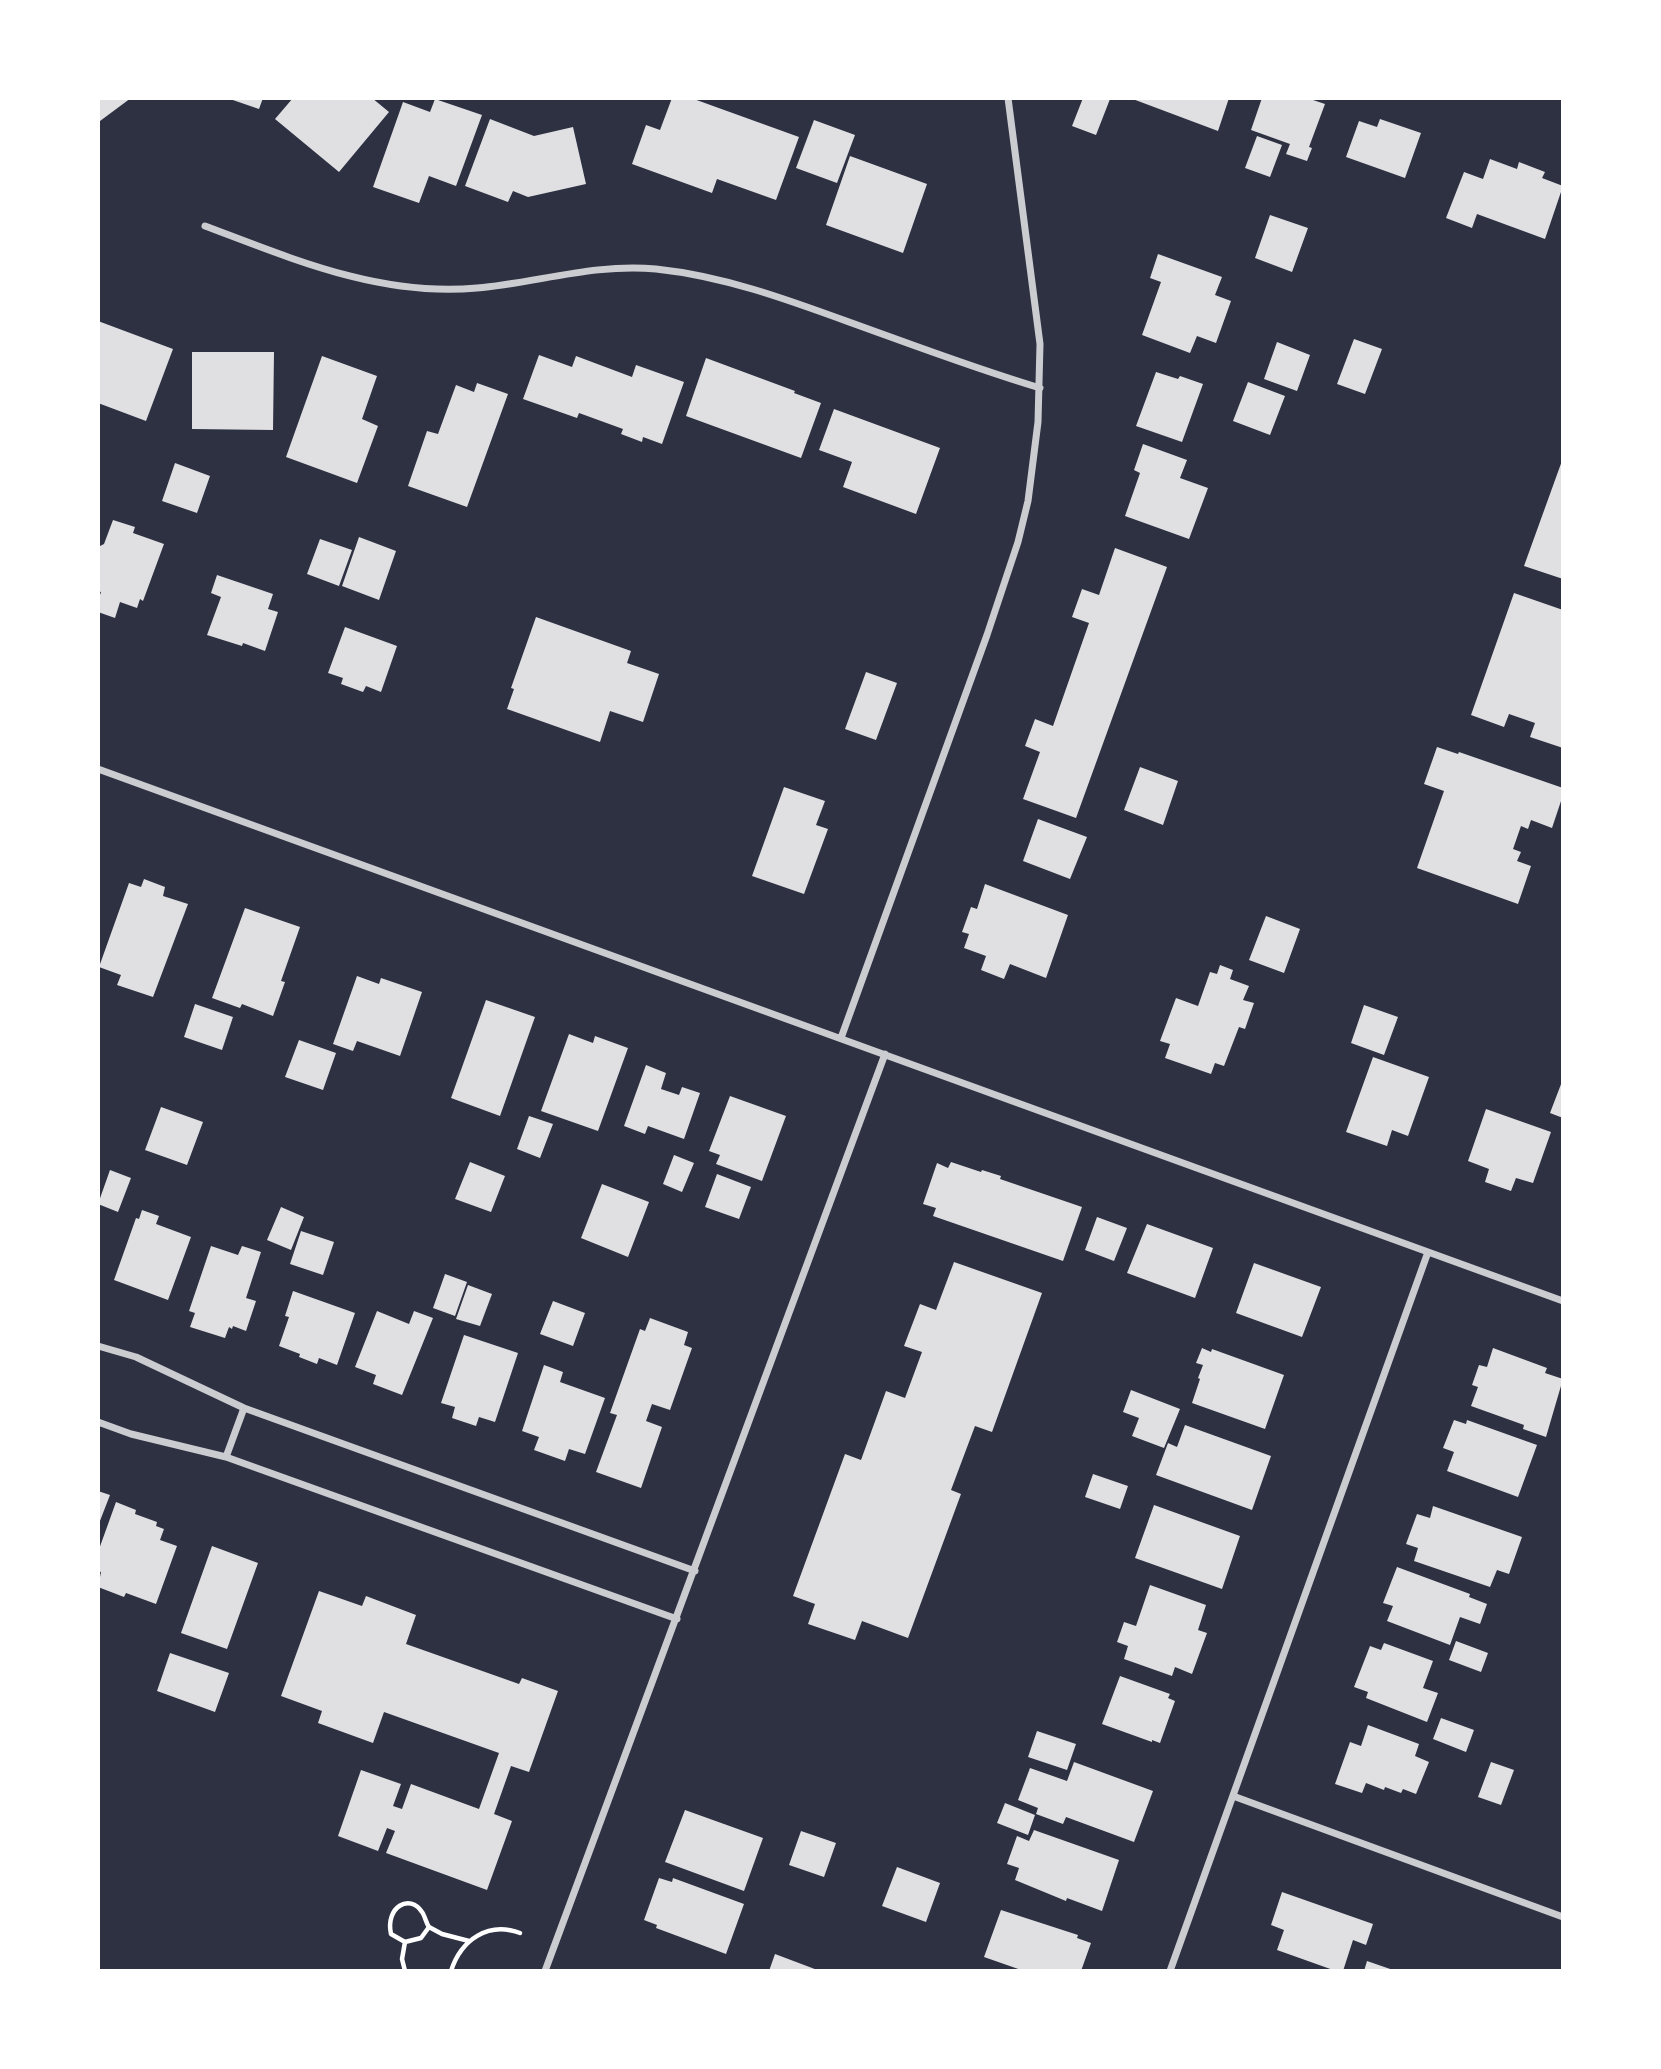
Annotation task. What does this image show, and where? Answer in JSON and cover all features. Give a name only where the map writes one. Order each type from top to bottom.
[{"type":"street","points":[[841,1038],[1018,542],[1033,463],[1040,388],[1040,344],[1007,98]]},
{"type":"street","points":[[205,226],[326,271],[370,282],[415,288],[474,289],[606,269],[653,268],[714,278],[773,294],[968,365],[1040,388]]},
{"type":"street","points":[[98,769],[1563,1301]]},
{"type":"street","points":[[544,1971],[695,1571],[885,1054]]},
{"type":"street","points":[[1170,1971],[1428,1252]]},
{"type":"street","points":[[98,1346],[136,1357],[244,1408],[695,1571]]},
{"type":"street","points":[[226,1457],[244,1408]]},
{"type":"street","points":[[98,1422],[131,1434],[226,1457],[677,1619]]},
{"type":"street","points":[[1233,1797],[1563,1917]]},
{"type":"path","points":[[429,1927],[421,1938],[405,1942],[391,1934],[390,1915],[402,1905],[416,1906],[429,1927],[442,1934],[468,1941]]},
{"type":"path","points":[[451,1971],[460,1951],[468,1941],[478,1935],[502,1929],[520,1933]]},
{"type":"path","points":[[405,1942],[402,1959],[405,1971]]},
{"type":"building","points":[[98,98],[131,98],[100,121]]},
{"type":"building","points":[[227,98],[263,98],[259,109]]},
{"type":"building","points":[[293,98],[372,98],[389,112],[339,172],[275,119]]},
{"type":"building","points":[[672,98],[691,98],[799,137],[776,200],[717,179],[712,193],[632,164],[646,125],[660,130]]},
{"type":"building","points":[[1083,98],[1110,99],[1096,135],[1072,126]]},
{"type":"building","points":[[1130,98],[1229,98],[1218,131]]},
{"type":"building","points":[[1262,98],[1307,98],[1325,104],[1309,147],[1312,148],[1307,161],[1286,154],[1290,144],[1251,130]]},
{"type":"building","points":[[435,99],[482,115],[456,186],[429,176],[419,203],[373,187],[403,102],[430,112]]},
{"type":"building","points":[[490,119],[534,136],[573,127],[586,184],[528,197],[513,191],[508,202],[465,186]]},
{"type":"building","points":[[1380,119],[1421,133],[1405,178],[1346,157],[1359,121],[1377,127]]},
{"type":"building","points":[[814,120],[855,135],[837,183],[796,168]]},
{"type":"building","points":[[1257,136],[1282,145],[1270,177],[1245,168]]},
{"type":"building","points":[[850,156],[927,184],[903,253],[826,225]]},
{"type":"building","points":[[1490,159],[1517,169],[1519,162],[1545,172],[1542,178],[1563,186],[1545,239],[1477,214],[1472,228],[1446,218],[1464,172],[1483,179]]},
{"type":"building","points":[[1270,215],[1308,228],[1292,272],[1255,258]]},
{"type":"building","points":[[1158,254],[1222,277],[1215,295],[1231,301],[1216,343],[1197,336],[1190,353],[1142,335],[1161,282],[1150,278]]},
{"type":"building","points":[[98,321],[173,349],[146,421],[98,403]]},
{"type":"building","points":[[1354,339],[1382,349],[1365,394],[1337,384]]},
{"type":"building","points":[[1277,342],[1310,355],[1297,391],[1264,379]]},
{"type":"building","points":[[192,352],[274,352],[273,430],[192,429]]},
{"type":"building","points":[[539,355],[572,367],[576,356],[632,377],[636,365],[684,382],[662,444],[643,437],[642,442],[621,434],[623,429],[579,413],[577,418],[523,399]]},
{"type":"building","points":[[322,356],[377,376],[362,419],[378,426],[357,483],[286,457]]},
{"type":"building","points":[[706,358],[821,403],[801,458],[686,416]]},
{"type":"building","points":[[1156,372],[1203,384],[1182,442],[1136,426]]},
{"type":"building","points":[[1248,382],[1285,396],[1270,435],[1233,421]]},
{"type":"building","points":[[477,383],[508,394],[467,507],[408,486],[427,431],[438,434],[456,385],[474,392]]},
{"type":"building","points":[[834,409],[940,448],[916,514],[843,487],[852,462],[819,450]]},
{"type":"building","points":[[1143,444],[1187,460],[1180,478],[1208,488],[1189,539],[1125,516],[1140,473],[1134,470]]},
{"type":"building","points":[[1563,458],[1563,579],[1524,566]]},
{"type":"building","points":[[175,463],[210,476],[197,513],[162,501]]},
{"type":"building","points":[[113,520],[135,527],[133,533],[164,544],[143,601],[140,599],[137,608],[120,602],[115,618],[98,612],[101,592],[98,591],[98,552]]},
{"type":"building","points":[[359,537],[396,551],[379,600],[342,586]]},
{"type":"building","points":[[320,539],[352,550],[339,586],[307,574]]},
{"type":"building","points":[[1115,548],[1167,567],[1076,818],[1023,799],[1040,752],[1025,746],[1035,719],[1053,726],[1089,623],[1072,617],[1082,589],[1099,595]]},
{"type":"building","points":[[217,575],[273,594],[268,609],[278,612],[265,651],[207,635],[221,597],[211,593]]},
{"type":"building","points":[[1514,593],[1563,610],[1563,748],[1530,737],[1535,723],[1509,714],[1504,727],[1471,715]]},
{"type":"building","points":[[536,617],[631,651],[627,663],[659,674],[643,722],[610,711],[600,742],[507,709],[514,689],[511,688]]},
{"type":"building","points":[[345,627],[397,646],[381,692],[366,686],[363,692],[341,684],[343,678],[328,673]]},
{"type":"building","points":[[866,672],[897,683],[876,740],[845,729]]},
{"type":"building","points":[[1437,747],[1563,788],[1552,828],[1531,820],[1528,829],[1521,826],[1513,849],[1521,852],[1517,861],[1531,866],[1518,904],[1417,868],[1444,791],[1424,784]]},
{"type":"building","points":[[1140,767],[1178,781],[1163,825],[1124,810]]},
{"type":"building","points":[[784,787],[825,801],[816,825],[828,829],[804,894],[752,876]]},
{"type":"building","points":[[1038,819],[1087,837],[1070,879],[1023,861]]},
{"type":"building","points":[[144,879],[165,887],[163,896],[188,904],[153,997],[117,985],[121,975],[99,967],[129,883],[141,887]]},
{"type":"building","points":[[985,884],[1068,915],[1046,978],[1010,964],[1004,979],[981,970],[986,956],[964,948],[969,934],[962,932],[971,907],[977,909]]},
{"type":"building","points":[[245,908],[300,927],[281,981],[285,982],[273,1016],[242,1004],[240,1008],[212,998]]},
{"type":"building","points":[[1266,916],[1300,929],[1284,973],[1249,960]]},
{"type":"building","points":[[1220,965],[1233,970],[1230,979],[1249,986],[1243,1000],[1254,1003],[1245,1029],[1239,1027],[1224,1066],[1215,1063],[1211,1074],[1165,1058],[1170,1044],[1160,1041],[1176,998],[1198,1006],[1210,972],[1217,974]]},
{"type":"building","points":[[357,976],[379,984],[381,978],[422,992],[400,1056],[357,1041],[353,1051],[333,1044]]},
{"type":"building","points":[[486,1000],[535,1017],[500,1116],[451,1098]]},
{"type":"building","points":[[195,1004],[233,1017],[222,1050],[184,1037]]},
{"type":"building","points":[[1364,1005],[1398,1017],[1384,1055],[1351,1043]]},
{"type":"building","points":[[569,1034],[593,1043],[595,1036],[628,1048],[598,1131],[541,1111]]},
{"type":"building","points":[[299,1040],[336,1053],[323,1090],[285,1077]]},
{"type":"building","points":[[1373,1057],[1429,1077],[1408,1136],[1392,1130],[1387,1146],[1346,1132]]},
{"type":"building","points":[[646,1065],[666,1073],[661,1089],[679,1095],[682,1087],[700,1093],[684,1139],[648,1126],[645,1134],[624,1126]]},
{"type":"building","points":[[1563,1079],[1563,1118],[1550,1113]]},
{"type":"building","points":[[730,1096],[786,1116],[762,1181],[716,1164],[720,1155],[709,1151]]},
{"type":"building","points":[[161,1107],[203,1122],[187,1165],[145,1150]]},
{"type":"building","points":[[1486,1109],[1551,1132],[1533,1183],[1516,1178],[1511,1191],[1485,1182],[1489,1169],[1468,1161]]},
{"type":"building","points":[[529,1116],[553,1124],[540,1158],[517,1149]]},
{"type":"building","points":[[674,1155],[694,1163],[682,1192],[663,1184]]},
{"type":"building","points":[[470,1162],[505,1176],[491,1212],[455,1199]]},
{"type":"building","points":[[951,1162],[1001,1176],[1000,1179],[1082,1207],[1063,1261],[933,1216],[936,1208],[923,1204],[937,1163],[948,1168]]},
{"type":"building","points":[[110,1170],[131,1178],[118,1212],[98,1204]]},
{"type":"building","points":[[717,1174],[751,1187],[739,1219],[705,1207]]},
{"type":"building","points":[[602,1184],[649,1202],[628,1257],[581,1238]]},
{"type":"building","points":[[281,1207],[304,1217],[291,1250],[267,1240]]},
{"type":"building","points":[[142,1210],[159,1216],[156,1224],[191,1237],[168,1300],[114,1280],[136,1218],[139,1219]]},
{"type":"building","points":[[1097,1217],[1127,1228],[1114,1261],[1085,1250]]},
{"type":"building","points":[[1147,1224],[1213,1248],[1195,1298],[1127,1273]]},
{"type":"building","points":[[301,1231],[334,1242],[323,1275],[290,1264]]},
{"type":"building","points":[[211,1246],[238,1255],[242,1246],[261,1252],[246,1298],[256,1301],[246,1331],[229,1327],[225,1338],[190,1327],[195,1313],[189,1311]]},
{"type":"building","points":[[954,1262],[1042,1293],[992,1432],[975,1426],[951,1490],[961,1494],[908,1638],[862,1621],[855,1640],[808,1624],[815,1604],[793,1596],[845,1454],[861,1460],[886,1391],[905,1398],[922,1352],[904,1346],[920,1304],[936,1310]]},
{"type":"building","points":[[1254,1263],[1321,1287],[1302,1337],[1236,1313]]},
{"type":"building","points":[[445,1274],[467,1282],[455,1316],[433,1308]]},
{"type":"building","points":[[468,1285],[492,1294],[480,1326],[456,1319]]},
{"type":"building","points":[[293,1291],[355,1313],[337,1365],[319,1358],[317,1364],[279,1346],[289,1317],[285,1316]]},
{"type":"building","points":[[553,1301],[585,1313],[573,1346],[540,1334]]},
{"type":"building","points":[[377,1311],[409,1324],[414,1311],[433,1318],[402,1395],[373,1384],[376,1375],[355,1367]]},
{"type":"building","points":[[650,1318],[688,1332],[684,1345],[692,1348],[670,1410],[652,1404],[646,1421],[662,1427],[641,1488],[596,1472],[617,1415],[610,1413],[640,1329],[645,1331]]},
{"type":"building","points":[[464,1335],[518,1353],[495,1422],[479,1417],[476,1426],[452,1418],[455,1407],[441,1403]]},
{"type":"building","points":[[1202,1348],[1211,1352],[1212,1349],[1284,1375],[1265,1429],[1192,1403],[1203,1365],[1196,1363]]},
{"type":"building","points":[[1493,1348],[1547,1368],[1545,1373],[1563,1379],[1546,1437],[1523,1429],[1524,1425],[1471,1406],[1478,1387],[1472,1385],[1479,1365],[1487,1367]]},
{"type":"building","points":[[544,1365],[563,1372],[560,1382],[605,1398],[585,1454],[569,1449],[565,1461],[534,1450],[539,1437],[522,1431]]},
{"type":"building","points":[[1131,1390],[1180,1409],[1164,1448],[1132,1436],[1139,1418],[1123,1412]]},
{"type":"building","points":[[1454,1420],[1466,1424],[1467,1420],[1537,1445],[1518,1497],[1447,1471],[1454,1452],[1443,1448]]},
{"type":"building","points":[[1185,1425],[1271,1456],[1252,1510],[1156,1475],[1168,1443],[1177,1447]]},
{"type":"building","points":[[1093,1474],[1128,1486],[1120,1509],[1085,1497]]},
{"type":"building","points":[[98,1491],[110,1495],[98,1526]]},
{"type":"building","points":[[116,1502],[136,1510],[135,1514],[157,1522],[156,1526],[164,1529],[160,1540],[177,1546],[156,1604],[126,1593],[124,1597],[98,1587],[101,1572],[98,1571],[98,1552]]},
{"type":"building","points":[[1154,1505],[1240,1536],[1222,1589],[1135,1558]]},
{"type":"building","points":[[1433,1506],[1522,1537],[1509,1574],[1497,1570],[1490,1587],[1414,1561],[1418,1548],[1406,1544],[1417,1514],[1430,1518]]},
{"type":"building","points":[[212,1546],[258,1563],[227,1649],[181,1633]]},
{"type":"building","points":[[1397,1567],[1470,1594],[1469,1597],[1487,1604],[1480,1624],[1460,1617],[1450,1645],[1387,1621],[1393,1606],[1383,1603]]},
{"type":"building","points":[[1150,1585],[1206,1605],[1198,1630],[1207,1633],[1192,1674],[1175,1667],[1172,1676],[1124,1659],[1128,1646],[1117,1642],[1124,1622],[1136,1626]]},
{"type":"building","points":[[319,1591],[362,1606],[366,1596],[416,1615],[406,1644],[519,1684],[522,1678],[558,1691],[529,1772],[511,1766],[494,1814],[512,1821],[487,1890],[386,1853],[395,1831],[387,1828],[378,1851],[338,1836],[361,1770],[401,1784],[393,1806],[402,1809],[411,1784],[479,1809],[499,1753],[384,1712],[373,1743],[318,1723],[322,1711],[281,1696]]},
{"type":"building","points":[[1456,1641],[1488,1653],[1481,1672],[1449,1660]]},
{"type":"building","points":[[1384,1643],[1433,1661],[1423,1688],[1438,1693],[1427,1722],[1366,1698],[1368,1692],[1354,1687],[1370,1646],[1381,1650]]},
{"type":"building","points":[[170,1653],[229,1673],[215,1712],[157,1691]]},
{"type":"building","points":[[1120,1676],[1170,1694],[1168,1698],[1175,1701],[1160,1743],[1102,1724]]},
{"type":"building","points":[[1441,1718],[1474,1730],[1466,1752],[1433,1739]]},
{"type":"building","points":[[1368,1725],[1419,1744],[1415,1756],[1429,1762],[1416,1794],[1403,1789],[1401,1793],[1385,1787],[1384,1790],[1366,1783],[1362,1793],[1335,1784],[1350,1742],[1361,1746]]},
{"type":"building","points":[[1037,1731],[1076,1744],[1067,1770],[1028,1757]]},
{"type":"building","points":[[1074,1762],[1153,1791],[1134,1842],[1066,1817],[1063,1824],[1036,1814],[1038,1808],[1018,1800],[1030,1768],[1067,1781]]},
{"type":"building","points":[[1491,1762],[1514,1770],[1501,1805],[1478,1797]]},
{"type":"building","points":[[1005,1803],[1035,1815],[1028,1835],[997,1823]]},
{"type":"building","points":[[685,1810],[763,1838],[744,1891],[665,1862]]},
{"type":"building","points":[[1034,1830],[1119,1860],[1102,1911],[1067,1898],[1066,1901],[1015,1880],[1019,1868],[1007,1864],[1017,1836],[1029,1841]]},
{"type":"building","points":[[801,1831],[836,1843],[824,1877],[789,1865]]},
{"type":"building","points":[[897,1867],[940,1883],[926,1922],[882,1906]]},
{"type":"building","points":[[659,1878],[672,1882],[673,1878],[744,1904],[726,1954],[656,1928],[657,1925],[644,1920]]},
{"type":"building","points":[[1282,1892],[1373,1924],[1366,1945],[1353,1940],[1343,1971],[1336,1971],[1277,1950],[1284,1930],[1271,1925]]},
{"type":"building","points":[[1001,1910],[1078,1935],[1077,1938],[1091,1943],[1081,1971],[1024,1971],[984,1957]]},
{"type":"building","points":[[775,1954],[820,1971],[769,1971]]},
{"type":"building","points":[[1367,1961],[1396,1971],[1364,1971]]}]
